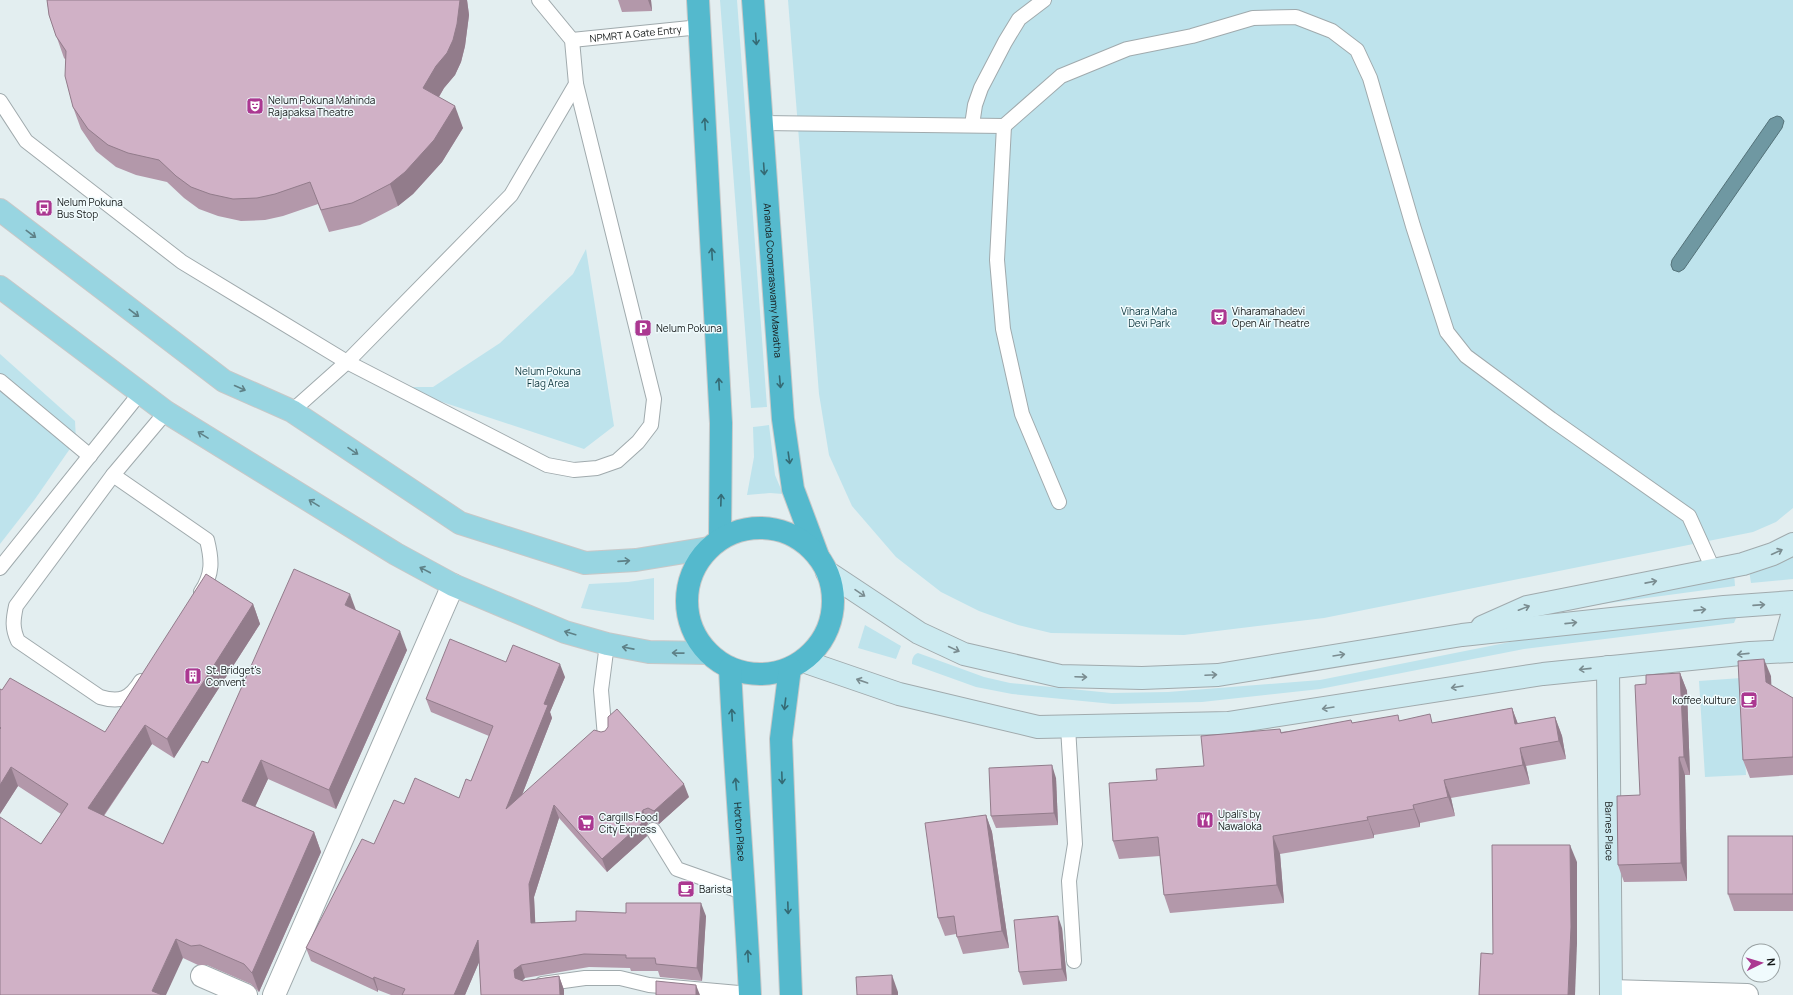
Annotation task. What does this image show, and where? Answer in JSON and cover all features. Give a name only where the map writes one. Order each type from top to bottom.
[{"type":"highway","points":[[698,0],[721,423],[714,543]]},
{"type":"highway","name":"Ananda Coomaraswamy Mawatha","points":[[753,0],[783,419],[793,488],[823,564],[833,596],[830,620],[820,643],[796,664]]},
{"type":"highway","points":[[796,664],[770,674],[749,674],[730,668],[708,653],[694,634],[687,612],[687,588],[694,566],[714,543],[740,530],[761,527],[783,531],[802,541],[823,564]]},
{"type":"highway","points":[[791,995],[781,745],[796,664]]},
{"type":"highway","name":"Horton Place","points":[[730,668],[734,754],[745,893],[750,994]]},
{"type":"main road","points":[[0,210],[224,381],[292,410],[460,523],[585,563],[636,560],[714,543]]},
{"type":"main road","points":[[0,287],[166,412],[396,554],[453,585],[565,632],[607,644],[649,652],[708,653]]},
{"type":"main road","points":[[1462,635],[1527,607],[1743,564],[1773,554],[1793,544]]},
{"type":"main road","points":[[823,564],[919,633],[964,654],[1060,676],[1142,678],[1218,675],[1462,635],[1724,607],[1793,602]]},
{"type":"main road","points":[[796,664],[899,694],[1038,727],[1228,723],[1543,674],[1787,651],[1793,612]]},
{"type":"main road","name":"Barnes Place","points":[[1608,667],[1611,993]]},
{"type":"street","points":[[274,995],[453,585]]},
{"type":"street","points":[[202,976],[246,995]]},
{"type":"street","points":[[1611,993],[1747,995]]},
{"type":"lane","points":[[0,101],[26,141],[182,262],[347,362],[548,465],[574,470],[597,468],[617,461],[638,442],[651,425],[654,399],[576,84],[572,40],[538,0]]},
{"type":"lane","points":[[972,125],[975,105],[981,88],[1005,42],[1019,19],[1044,0]]},
{"type":"lane","points":[[761,123],[1004,126],[1061,76],[1127,49],[1192,36],[1253,18],[1296,17],[1332,31],[1357,50],[1370,78],[1413,226],[1448,332],[1466,356],[1551,419],[1689,516],[1712,569]]},
{"type":"lane","name":"NPMRT A Gate Entry","points":[[572,40],[700,26]]},
{"type":"lane","points":[[292,410],[347,362],[511,195],[576,84]]},
{"type":"lane","points":[[1004,126],[997,260],[1003,329],[1022,414],[1059,502]]},
{"type":"lane","points":[[0,381],[90,456]]},
{"type":"lane","points":[[0,568],[140,393]]},
{"type":"lane","points":[[148,672],[135,691],[124,698],[114,701],[100,697],[18,642],[13,630],[16,606],[113,476],[166,412]]},
{"type":"lane","points":[[113,476],[207,540],[212,560],[206,584],[194,602]]},
{"type":"lane","points":[[605,737],[601,690],[607,644]]},
{"type":"lane","points":[[1068,727],[1075,844],[1069,881],[1074,961]]},
{"type":"lane","points":[[653,830],[677,869],[745,893]]},
{"type":"lane","points":[[526,986],[585,978],[620,978],[649,985],[750,994]]},
{"type":"green space","points":[[720,0],[737,0],[767,407],[751,408]]},
{"type":"green space","name":"Vihara Maha Devi Park","points":[[788,0],[1793,0],[1793,508],[1776,522],[1753,532],[1324,618],[1184,635],[1051,633],[1018,625],[979,611],[941,592],[896,557],[852,506],[829,455],[819,394]]},
{"type":"green space","name":"Nelum Pokuna Flag Area","points":[[586,249],[614,426],[584,449],[397,387],[433,387],[500,343],[573,274]]},
{"type":"green space","points":[[0,354],[75,421],[76,440],[35,499],[0,544]]},
{"type":"green space","points":[[769,425],[775,475],[783,494],[770,493],[747,495],[754,457],[753,427]]},
{"type":"green space","points":[[1793,555],[1793,579],[1751,583],[1749,570]]},
{"type":"green space","points":[[1734,573],[1735,586],[1580,607]]},
{"type":"green space","points":[[654,578],[654,620],[581,608],[589,584],[628,582]]},
{"type":"green space","points":[[1735,614],[1736,618],[1734,623],[1524,649],[1320,689],[1202,702],[1113,704],[1012,694],[976,687],[912,664],[913,657],[918,653],[984,677],[1010,683],[1111,693],[1168,692],[1320,680],[1520,640]]},
{"type":"green space","points":[[865,625],[901,646],[896,659],[858,648]]},
{"type":"green space","points":[[1741,678],[1746,775],[1705,777],[1699,681]]},
{"type":"shaded area","points":[[1777,116],[1781,117],[1784,121],[1782,128],[1684,269],[1679,272],[1673,270],[1671,265],[1672,260],[1770,119]]},
{"type":"building","name":"Nelum Pokuna Mahinda Rajapaksa Theatre","points":[[47,0],[460,0],[453,40],[447,53],[436,66],[423,88],[455,106],[434,140],[405,172],[390,184],[352,203],[321,210],[310,182],[275,194],[257,198],[233,199],[210,194],[191,187],[176,176],[159,160],[128,153],[108,145],[88,129],[73,107],[65,76],[66,51],[56,36],[49,15]]},
{"type":"building","points":[[294,569],[350,594],[345,605],[400,631],[329,790],[261,760],[242,801],[314,832],[252,973],[244,964],[200,945],[191,946],[176,939],[152,991],[162,995],[0,995],[0,817],[41,844],[68,804],[11,767],[0,785],[0,689],[2,690],[10,678],[105,732],[206,574],[253,604],[167,739],[145,725],[88,808],[163,844],[202,761],[208,763]]},
{"type":"building","points":[[450,639],[506,662],[513,645],[560,664],[544,704],[548,705],[506,809],[594,730],[601,732],[605,731],[608,727],[608,717],[617,709],[684,784],[654,811],[648,808],[643,810],[640,817],[642,823],[602,859],[554,805],[529,884],[531,923],[576,921],[576,911],[626,913],[626,903],[701,903],[697,968],[656,964],[655,958],[626,958],[626,955],[584,954],[521,965],[514,970],[515,978],[523,981],[559,976],[560,995],[481,995],[478,940],[454,995],[402,995],[405,989],[374,977],[373,979],[306,948],[362,839],[374,844],[394,800],[404,804],[415,778],[459,798],[466,779],[471,781],[493,726],[426,699]]},
{"type":"building","points":[[1764,659],[1766,682],[1793,698],[1793,757],[1743,760],[1738,661]]},
{"type":"building","points":[[1680,673],[1684,757],[1679,757],[1681,863],[1618,865],[1617,796],[1640,795],[1635,685],[1646,684],[1646,675]]},
{"type":"building","points":[[1512,708],[1515,724],[1555,717],[1559,741],[1520,748],[1523,765],[1444,780],[1448,797],[1413,805],[1414,809],[1367,817],[1368,820],[1273,836],[1277,885],[1164,895],[1158,837],[1113,841],[1109,783],[1157,780],[1156,769],[1204,766],[1201,736],[1280,729],[1281,733],[1351,720],[1352,723],[1398,715],[1399,721],[1430,714],[1432,723]]},
{"type":"building","points":[[1052,765],[1054,813],[991,816],[989,768]]},
{"type":"building","points":[[986,815],[1002,931],[957,937],[954,916],[938,918],[925,823]]},
{"type":"building","points":[[1728,836],[1793,836],[1793,894],[1728,894]]},
{"type":"building","points":[[1492,845],[1570,845],[1571,927],[1568,995],[1479,995],[1481,953],[1493,954]]},
{"type":"building","points":[[1058,916],[1062,969],[1019,972],[1014,920]]},
{"type":"building","points":[[892,975],[892,995],[857,995],[856,977]]},
{"type":"building","points":[[656,981],[696,985],[696,995],[656,995]]},
{"type":"place","name":"Nelum Pokuna Mahinda Rajapaksa Theatre","points":[[255,106]]},
{"type":"place","name":"Nelum Pokuna Bus Stop","points":[[44,208]]},
{"type":"place","name":"Viharamahadevi Open Air Theatre","points":[[1219,317]]},
{"type":"place","name":"Nelum Pokuna","points":[[643,328]]},
{"type":"place","name":"St. Bridget's Convent","points":[[193,676]]},
{"type":"place","name":"koffee kulture","points":[[1749,700]]},
{"type":"place","name":"Upali's by Nawaloka","points":[[1205,820]]},
{"type":"place","name":"Cargills Food City Express","points":[[586,823]]},
{"type":"place","name":"Barista","points":[[686,889]]}]
